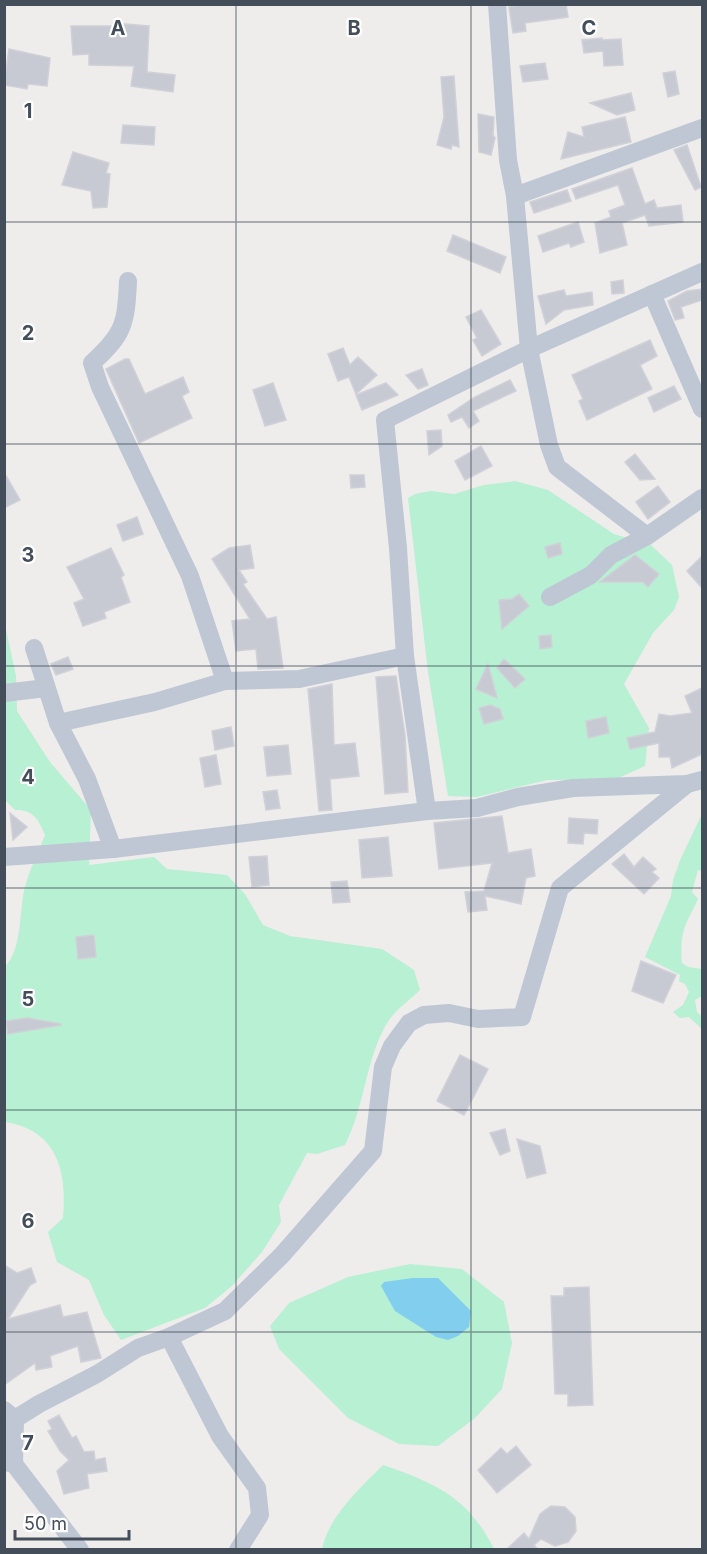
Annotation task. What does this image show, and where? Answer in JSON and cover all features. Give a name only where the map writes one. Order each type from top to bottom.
[{"type":"street","points":[[497,4],[508,160],[515,196],[529,349],[549,445],[557,467],[647,536]]},
{"type":"street","points":[[515,196],[702,128]]},
{"type":"street","points":[[428,811],[405,656],[398,548],[385,420],[529,349],[702,272]]},
{"type":"street","points":[[128,281],[127,311],[116,341],[92,363],[100,387],[190,576],[225,681]]},
{"type":"street","points":[[652,294],[702,409]]},
{"type":"street","points":[[550,597],[591,575],[612,555],[647,536],[702,498]]},
{"type":"street","points":[[34,648],[58,723],[87,779],[113,849]]},
{"type":"street","points":[[58,723],[155,702],[225,681],[299,679],[405,656]]},
{"type":"street","points":[[4,693],[46,688]]},
{"type":"street","points":[[4,857],[113,849],[428,811],[477,808],[518,796],[573,788],[695,782]]},
{"type":"street","points":[[80,1550],[9,1463],[10,1414],[39,1404],[97,1374],[138,1348],[169,1337],[225,1311],[282,1255],[373,1151],[383,1067],[392,1046],[409,1023],[424,1015],[449,1013],[478,1020],[522,1017],[560,888],[695,782]]},
{"type":"street","points":[[169,1337],[220,1436],[257,1488],[260,1515],[238,1550]]},
{"type":"green space","points":[[515,481],[548,490],[614,534],[651,545],[672,565],[679,597],[674,610],[653,633],[624,684],[649,728],[645,766],[616,779],[547,780],[477,797],[448,796],[428,672],[408,498],[431,491],[454,494],[484,485]]},
{"type":"green space","points":[[4,620],[16,676],[17,711],[50,762],[91,810],[89,865],[154,857],[167,869],[227,875],[245,894],[263,925],[290,936],[382,949],[414,970],[420,990],[387,1023],[374,1053],[357,1115],[345,1145],[317,1154],[307,1153],[279,1205],[281,1222],[262,1252],[232,1286],[205,1308],[121,1340],[104,1315],[89,1280],[57,1262],[48,1232],[63,1218],[63,1185],[55,1156],[48,1144],[37,1134],[5,1122],[5,967],[17,941],[26,884],[45,835],[34,816],[26,811],[15,810],[5,800]]},
{"type":"green space","points":[[702,814],[702,871],[698,870],[692,892],[698,899],[684,929],[681,952],[682,963],[688,967],[702,969],[702,996],[695,1000],[697,1012],[702,1017],[702,1029],[689,1017],[680,1018],[673,1012],[683,1005],[689,992],[685,984],[679,981],[680,975],[645,957],[671,896],[673,880],[681,858]]},
{"type":"green space","points":[[410,1264],[462,1269],[504,1302],[512,1343],[502,1389],[475,1418],[438,1446],[399,1444],[348,1418],[279,1349],[270,1326],[289,1303],[348,1277]]},
{"type":"green space","points":[[383,1465],[419,1478],[448,1494],[473,1516],[494,1549],[322,1549],[338,1514]]},
{"type":"water","points":[[413,1278],[438,1278],[471,1311],[469,1327],[458,1336],[448,1340],[436,1337],[395,1311],[381,1286],[384,1282]]},
{"type":"building","points":[[527,4],[566,4],[568,17],[525,23],[526,31],[513,33],[509,7]]},
{"type":"building","points":[[113,23],[149,26],[147,72],[175,75],[173,92],[131,86],[134,66],[89,65],[89,54],[73,55],[71,26],[113,26]]},
{"type":"building","points":[[602,38],[602,40],[621,39],[623,65],[604,66],[603,51],[584,53],[582,40]]},
{"type":"building","points":[[9,49],[50,58],[47,86],[28,84],[27,89],[4,85]]},
{"type":"building","points":[[545,63],[548,79],[523,82],[520,66]]},
{"type":"building","points":[[675,71],[679,94],[668,97],[663,73]]},
{"type":"building","points":[[454,76],[459,147],[452,145],[451,149],[437,145],[444,117],[441,77]]},
{"type":"building","points":[[631,93],[635,110],[617,115],[590,103]]},
{"type":"building","points":[[478,114],[494,117],[493,135],[495,138],[491,155],[479,152]]},
{"type":"building","points":[[625,117],[631,142],[561,159],[568,132],[584,137],[582,127]]},
{"type":"building","points":[[123,125],[155,127],[154,145],[121,143]]},
{"type":"building","points":[[687,145],[701,187],[695,190],[674,150]]},
{"type":"building","points":[[73,152],[109,163],[106,173],[110,174],[107,207],[93,208],[91,191],[62,185]]},
{"type":"building","points":[[632,168],[645,204],[654,200],[657,208],[681,205],[683,222],[649,226],[645,215],[622,223],[627,245],[600,253],[595,223],[611,217],[609,211],[625,205],[618,185],[576,199],[572,189]]},
{"type":"building","points":[[567,190],[571,201],[534,213],[530,202]]},
{"type":"building","points":[[578,222],[584,242],[571,247],[569,243],[543,252],[538,236]]},
{"type":"building","points":[[453,235],[506,257],[500,273],[447,251]]},
{"type":"building","points":[[623,280],[624,293],[612,294],[611,282]]},
{"type":"building","points":[[702,289],[702,300],[681,307],[684,318],[675,320],[668,301],[687,291]]},
{"type":"building","points":[[564,290],[566,296],[592,292],[593,305],[564,310],[546,324],[538,296]]},
{"type":"building","points":[[481,310],[501,344],[482,356],[473,340],[477,338],[466,317]]},
{"type":"building","points":[[650,340],[657,356],[640,365],[652,389],[587,420],[579,401],[583,399],[572,375]]},
{"type":"building","points":[[343,348],[350,365],[358,357],[377,375],[356,394],[349,377],[338,381],[328,354]]},
{"type":"building","points":[[129,359],[145,394],[183,377],[189,392],[182,396],[192,418],[139,443],[106,369]]},
{"type":"building","points":[[422,369],[428,385],[418,389],[406,375]]},
{"type":"building","points":[[510,380],[516,391],[473,411],[479,421],[469,428],[462,417],[451,422],[448,415],[475,397]]},
{"type":"building","points":[[273,383],[286,420],[265,426],[253,390]]},
{"type":"building","points":[[386,383],[398,395],[362,410],[356,395]]},
{"type":"building","points":[[674,386],[681,399],[654,412],[648,398]]},
{"type":"building","points":[[441,430],[442,446],[429,455],[427,431]]},
{"type":"building","points":[[481,446],[492,466],[465,480],[455,461]]},
{"type":"building","points":[[635,454],[655,479],[640,480],[625,462]]},
{"type":"building","points":[[4,472],[20,500],[4,508]]},
{"type":"building","points":[[350,475],[364,475],[365,487],[351,488]]},
{"type":"building","points":[[658,486],[670,502],[648,519],[636,502]]},
{"type":"building","points":[[137,517],[143,534],[123,541],[117,525]]},
{"type":"building","points":[[560,543],[562,554],[548,558],[545,547]]},
{"type":"building","points":[[250,545],[254,568],[239,570],[247,582],[243,584],[267,619],[276,617],[283,668],[258,669],[256,649],[236,651],[232,621],[250,619],[212,559],[229,548]]},
{"type":"building","points":[[111,548],[124,575],[121,577],[130,602],[104,612],[106,618],[83,626],[74,603],[84,599],[67,567]]},
{"type":"building","points":[[635,555],[659,574],[648,587],[643,582],[600,582]]},
{"type":"building","points":[[702,556],[702,588],[687,571]]},
{"type":"building","points":[[519,594],[529,606],[502,629],[499,600],[512,599]]},
{"type":"building","points":[[551,635],[552,647],[540,649],[539,636]]},
{"type":"building","points":[[68,657],[73,669],[56,675],[51,664]]},
{"type":"building","points":[[504,659],[525,679],[515,688],[497,668]]},
{"type":"building","points":[[488,664],[497,698],[476,689]]},
{"type":"building","points":[[396,676],[405,735],[408,792],[385,794],[376,677]]},
{"type":"building","points":[[332,684],[334,745],[355,743],[359,776],[330,779],[332,810],[319,811],[308,689]]},
{"type":"building","points":[[702,688],[702,754],[672,768],[670,757],[659,757],[659,743],[630,749],[627,738],[655,732],[659,714],[670,716],[692,713],[685,696]]},
{"type":"building","points":[[490,705],[500,709],[503,719],[484,724],[479,708]]},
{"type":"building","points":[[606,717],[609,733],[588,738],[586,721]]},
{"type":"building","points":[[231,727],[234,746],[215,750],[212,731]]},
{"type":"building","points":[[288,745],[291,774],[267,776],[264,747]]},
{"type":"building","points":[[216,755],[221,784],[205,787],[200,758]]},
{"type":"building","points":[[277,790],[280,808],[266,810],[263,792]]},
{"type":"building","points":[[10,813],[27,827],[13,840]]},
{"type":"building","points":[[502,816],[508,853],[531,849],[535,876],[526,878],[521,904],[485,896],[487,910],[468,912],[465,892],[484,891],[492,863],[439,869],[434,823]]},
{"type":"building","points":[[569,818],[598,820],[597,834],[584,833],[583,844],[568,843]]},
{"type":"building","points":[[388,837],[392,876],[362,878],[359,840]]},
{"type":"building","points":[[624,854],[634,867],[643,857],[656,869],[652,872],[659,878],[644,894],[612,864]]},
{"type":"building","points":[[267,856],[269,885],[252,887],[249,857]]},
{"type":"building","points":[[347,881],[350,902],[333,903],[331,882]]},
{"type":"building","points":[[94,935],[96,957],[78,959],[76,937]]},
{"type":"building","points":[[641,961],[676,975],[663,1003],[632,991]]},
{"type":"building","points":[[27,1018],[61,1025],[8,1034],[6,1021]]},
{"type":"building","points":[[460,1055],[488,1069],[464,1115],[437,1101]]},
{"type":"building","points":[[505,1129],[510,1151],[500,1155],[490,1133]]},
{"type":"building","points":[[517,1139],[540,1146],[546,1173],[527,1178]]},
{"type":"building","points":[[4,1265],[17,1273],[31,1268],[36,1282],[30,1285],[8,1319],[60,1305],[63,1317],[87,1312],[101,1358],[81,1362],[78,1346],[50,1356],[52,1367],[36,1370],[35,1363],[4,1385]]},
{"type":"building","points":[[589,1287],[593,1405],[568,1406],[568,1394],[555,1394],[551,1296],[564,1296],[564,1288]]},
{"type":"building","points":[[59,1415],[72,1438],[76,1436],[84,1452],[94,1451],[95,1460],[105,1458],[107,1471],[87,1474],[89,1488],[64,1494],[57,1471],[69,1460],[60,1451],[48,1431],[52,1429],[48,1421]]},
{"type":"building","points":[[516,1446],[531,1465],[497,1493],[478,1470],[501,1448],[507,1454]]},
{"type":"building","points":[[551,1506],[565,1507],[575,1517],[576,1531],[568,1542],[555,1546],[541,1539],[534,1545],[538,1550],[506,1550],[524,1533],[529,1539],[540,1514]]}]
